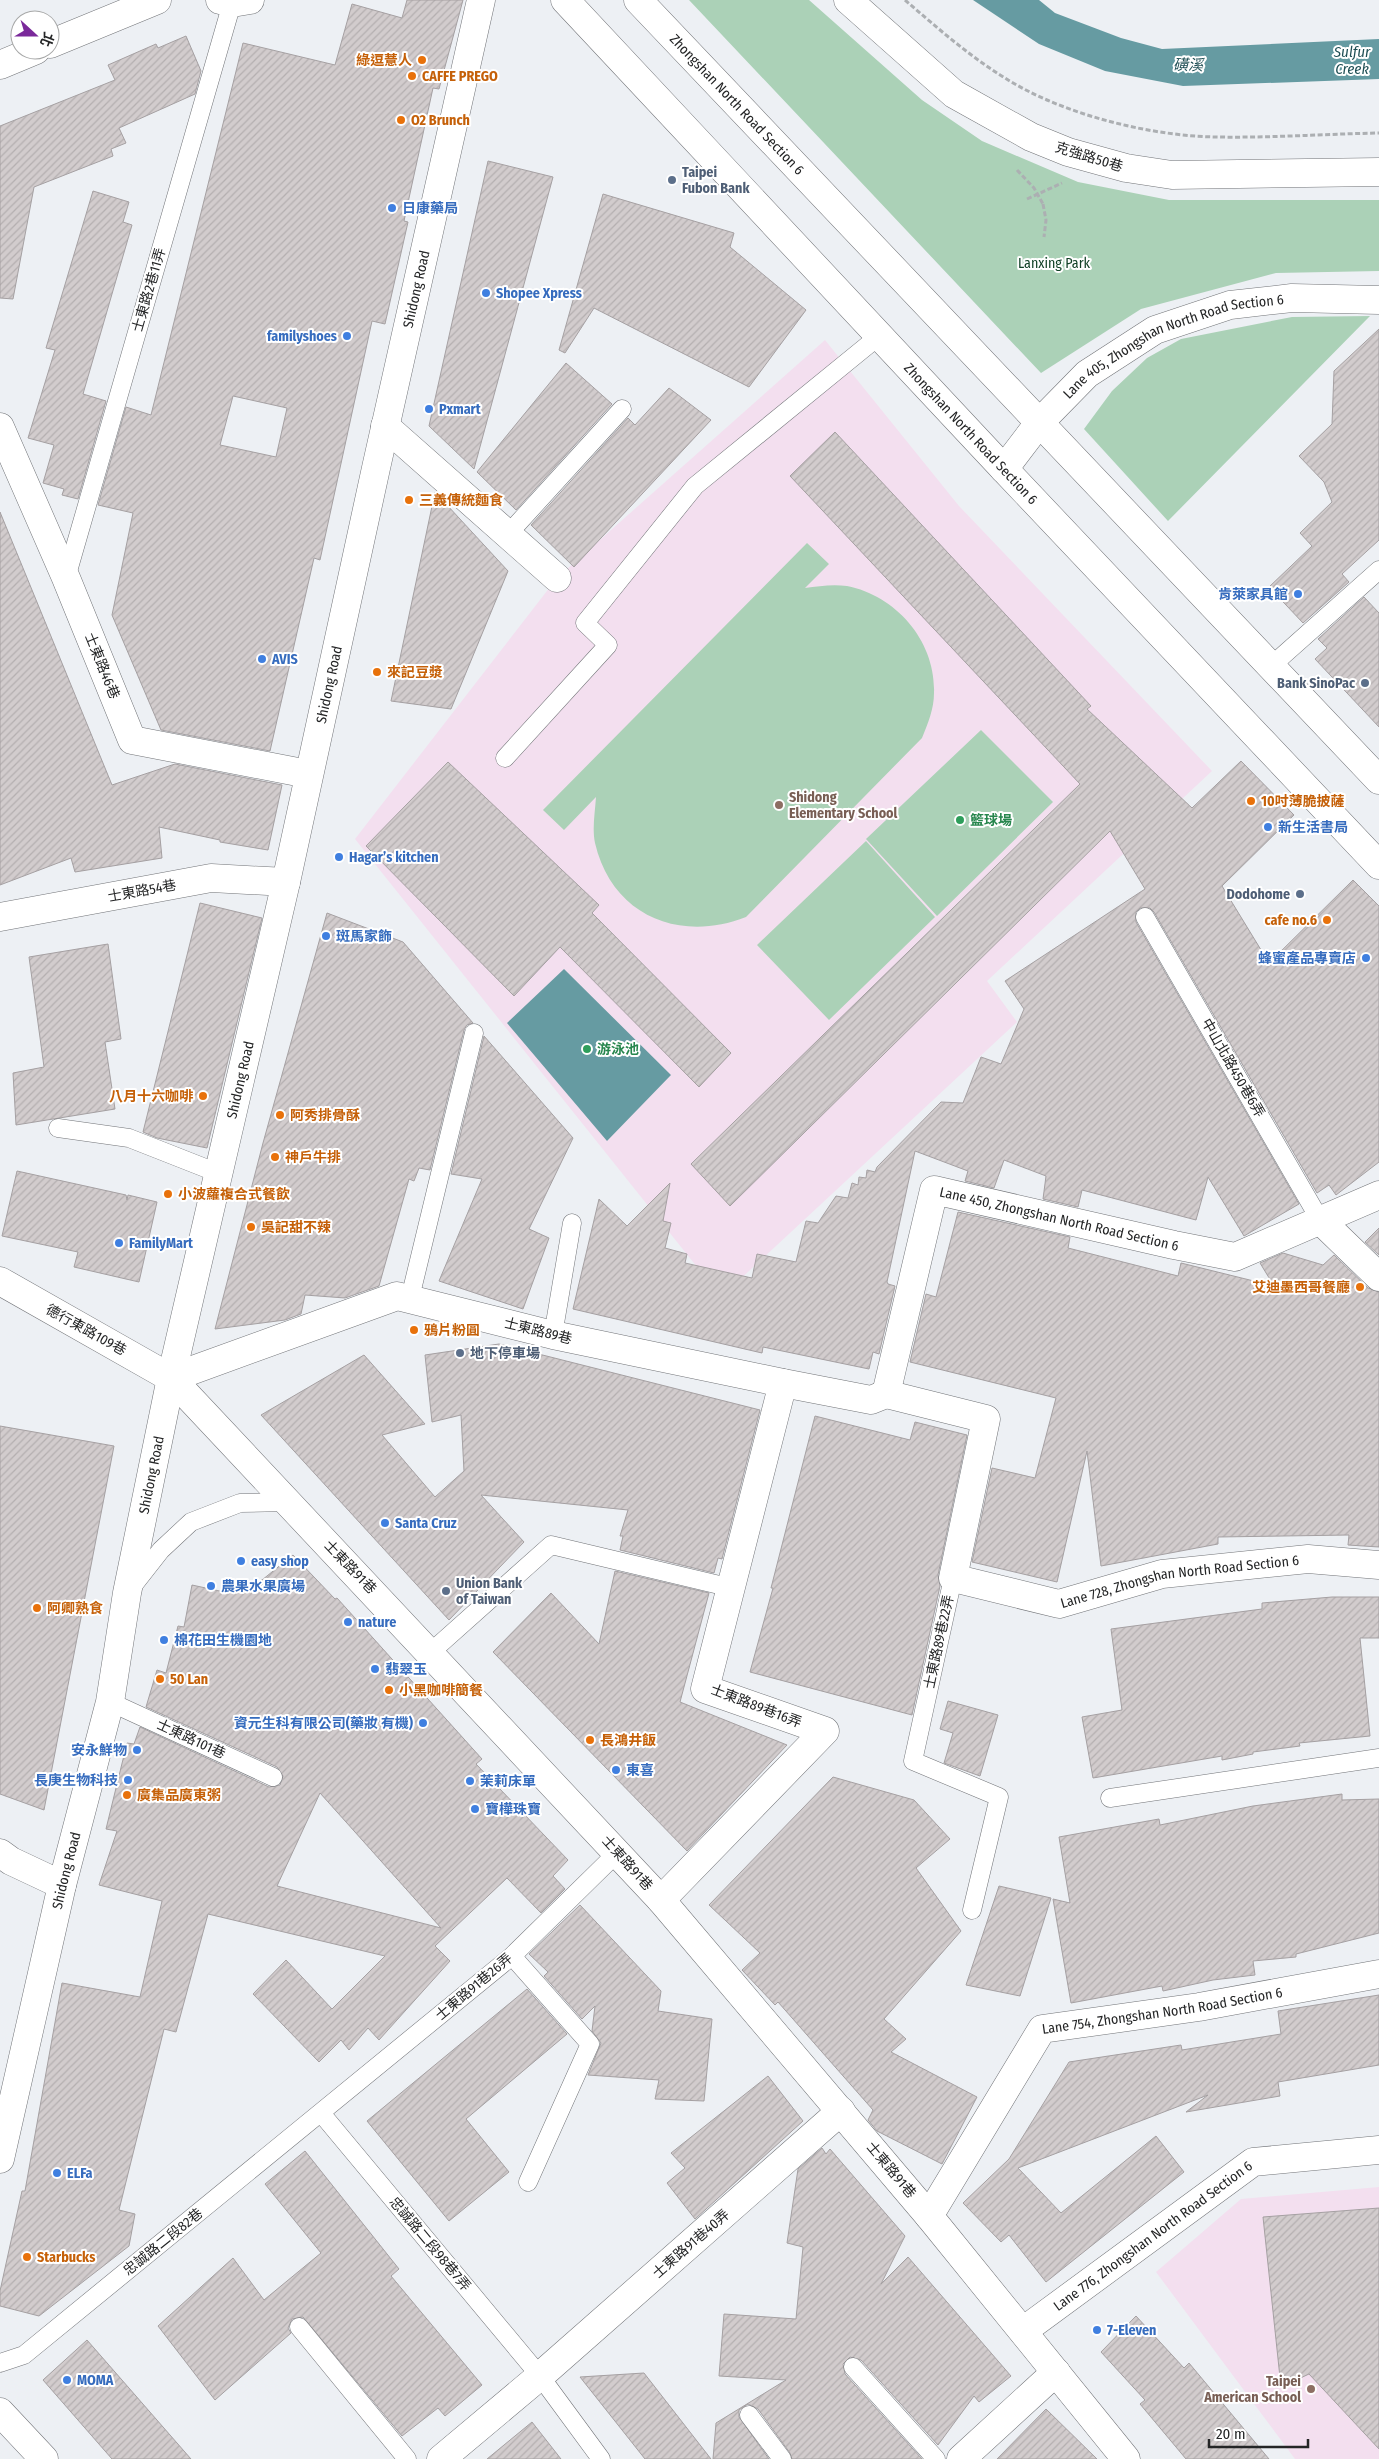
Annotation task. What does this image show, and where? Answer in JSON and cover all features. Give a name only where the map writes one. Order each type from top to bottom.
[{"type":"street","points":[[60,40],[157,0]]},
{"type":"street","name":"Shidong Road","points":[[0,2158],[62,1886],[110,1702],[127,1593],[171,1378],[286,882],[308,774],[481,0]]},
{"type":"street","name":"Zhongshan North Road Section 6","points":[[565,0],[1004,469],[1379,865]]},
{"type":"street","name":"Zhongshan North Road Section 6","points":[[638,0],[1379,780]]},
{"type":"street","name":"克強路50巷","points":[[848,0],[954,94],[1031,137],[1068,152],[1126,168],[1172,175],[1379,172]]},
{"type":"street","points":[[0,65],[12,60]]},
{"type":"street","name":"Lane 405, Zhongshan North Road Section 6","points":[[1004,469],[1039,423],[1087,374],[1155,330],[1230,305],[1292,298],[1379,300]]},
{"type":"street","name":"士東路46巷","points":[[0,426],[66,578],[132,740],[308,774]]},
{"type":"street","points":[[385,426],[509,533],[557,578]]},
{"type":"street","name":"士東路54巷","points":[[0,917],[210,878],[286,882]]},
{"type":"street","name":"Lane 450, Zhongshan North Road Section 6","points":[[886,1394],[934,1190],[1174,1246],[1235,1257],[1379,1195]]},
{"type":"street","points":[[1320,1220],[1379,1277]]},
{"type":"street","name":"德行東路109巷","points":[[0,1281],[171,1378]]},
{"type":"street","name":"士東路89巷","points":[[171,1378],[397,1296],[553,1335],[783,1383],[871,1400],[886,1394]]},
{"type":"street","name":"士東路91巷","points":[[171,1378],[431,1652],[661,1900],[929,2216],[1126,2459]]},
{"type":"street","name":"士東路89巷16弄","points":[[661,1900],[824,1731],[705,1689],[783,1383]]},
{"type":"street","name":"士東路89巷22弄","points":[[886,1394],[986,1419],[953,1578]]},
{"type":"street","name":"Lane 728, Zhongshan North Road Section 6","points":[[953,1578],[1059,1604],[1162,1574],[1308,1559],[1379,1565]]},
{"type":"street","points":[[0,1853],[11,1861],[62,1886]]},
{"type":"street","name":"Lane 754, Zhongshan North Road Section 6","points":[[929,2216],[1042,2029],[1199,2007],[1379,1974]]},
{"type":"street","name":"士東路91巷40弄","points":[[441,2459],[540,2376],[841,2111]]},
{"type":"street","name":"Lane 776, Zhongshan North Road Section 6","points":[[1023,2331],[1253,2162],[1379,2150]]},
{"type":"street","points":[[961,2459],[1056,2372]]},
{"type":"street","points":[[0,2412],[44,2459]]},
{"type":"lane","name":"士東路2巷11弄","points":[[66,578],[234,1]]},
{"type":"lane","points":[[505,758],[608,645],[585,623],[695,486],[879,336]]},
{"type":"lane","points":[[509,533],[622,409]]},
{"type":"lane","points":[[1270,667],[1379,570]]},
{"type":"lane","name":"中山北路450巷6弄","points":[[1145,917],[1320,1220]]},
{"type":"lane","points":[[410,1298],[474,1033]]},
{"type":"lane","points":[[58,1128],[129,1138],[218,1173]]},
{"type":"lane","points":[[553,1335],[572,1223]]},
{"type":"lane","points":[[127,1593],[161,1550],[191,1522],[240,1503],[288,1502]]},
{"type":"lane","points":[[431,1652],[551,1545],[732,1588]]},
{"type":"lane","name":"士東路89巷22弄","points":[[953,1578],[913,1761],[998,1797],[972,1910]]},
{"type":"lane","name":"士東路101巷","points":[[110,1702],[273,1777]]},
{"type":"lane","points":[[1110,1798],[1379,1758]]},
{"type":"lane","name":"士東路91巷26弄","points":[[321,2113],[512,1956],[618,1852]]},
{"type":"lane","points":[[512,1956],[590,2044],[528,2182]]},
{"type":"lane","name":"忠誠路二段82巷","points":[[0,2363],[24,2355],[321,2113]]},
{"type":"lane","name":"忠誠路二段98巷7弄","points":[[321,2113],[540,2376],[600,2459]]},
{"type":"lane","points":[[299,2326],[407,2459]]},
{"type":"lane","points":[[853,2367],[936,2459]]},
{"type":"lane","points":[[749,2415],[782,2459]]},
{"type":"path","points":[[905,0],[967,53],[1015,84],[1046,100],[1111,121],[1157,130],[1215,137],[1379,133]]},
{"type":"path","points":[[1017,170],[1034,188],[1043,204],[1046,220],[1044,237]]},
{"type":"path","points":[[1027,200],[1067,181]]},
{"type":"shaded area","name":"Shidong Elementary School","points":[[825,340],[959,506],[1212,771],[987,981],[1017,1022],[721,1297],[355,839],[557,578]]},
{"type":"shaded area","name":"Taipei American School","points":[[1379,2187],[1379,2459],[1295,2459],[1156,2272],[1241,2199]]},
{"type":"green space","name":"Lanxing Park","points":[[689,0],[809,0],[922,100],[982,141],[1078,182],[1169,200],[1379,200],[1379,271],[1276,273],[1141,309],[1041,373]]},
{"type":"green space","points":[[1370,316],[1168,521],[1084,429],[1112,391],[1147,358],[1181,339],[1292,317]]},
{"type":"green space","points":[[807,543],[829,564],[805,588],[842,585],[865,591],[897,611],[921,639],[933,674],[934,693],[932,710],[922,738],[746,917],[721,924],[697,927],[674,924],[652,917],[633,905],[616,889],[604,868],[594,837],[596,797],[564,830],[543,810]]},
{"type":"green space","name":"籃球場","points":[[981,730],[1053,802],[937,916],[866,839]]},
{"type":"green space","points":[[866,841],[935,917],[829,1020],[757,945]]},
{"type":"water","name":"Sulfur Creek","points":[[973,0],[1039,0],[1055,13],[1121,38],[1162,49],[1379,39],[1379,79],[1183,86],[1105,71],[1039,44]]},
{"type":"water","name":"游泳池","points":[[564,969],[671,1075],[607,1141],[507,1023]]},
{"type":"building","points":[[407,0],[463,0],[439,89],[433,88],[404,221],[408,222],[385,324],[372,321],[320,560],[314,558],[270,751],[161,730],[112,615],[133,513],[98,505],[126,407],[151,415],[243,43],[335,65],[352,4],[402,18]],"holes":[[[233,396],[287,408],[276,457],[220,445]]]},
{"type":"building","points":[[186,36],[201,71],[195,94],[119,128],[126,143],[111,149],[113,156],[34,187],[13,299],[0,298],[0,126],[115,80],[108,65],[156,44],[158,48]]},
{"type":"building","points":[[488,161],[553,177],[474,469],[429,426]]},
{"type":"building","points":[[93,191],[129,202],[123,222],[132,225],[83,394],[106,401],[78,499],[62,495],[64,489],[43,483],[54,445],[28,438],[55,350],[46,348]]},
{"type":"building","points":[[603,194],[734,233],[730,247],[806,310],[749,387],[594,308],[565,353],[559,350]]},
{"type":"building","points":[[1379,329],[1379,540],[1342,574],[1349,582],[1303,623],[1269,587],[1312,546],[1300,533],[1332,502],[1324,482],[1299,456],[1332,424],[1334,371]]},
{"type":"building","points":[[566,363],[612,404],[516,510],[477,472]]},
{"type":"building","points":[[669,388],[711,420],[574,567],[531,525],[628,418],[635,425]]},
{"type":"building","points":[[835,432],[1091,706],[1087,709],[1192,808],[1241,761],[1294,815],[1222,886],[1269,963],[1353,880],[1379,906],[1379,1162],[1336,1195],[1329,1185],[1317,1193],[1154,912],[1150,908],[1140,908],[1136,912],[1136,922],[1299,1204],[1244,1236],[1208,1177],[1196,1220],[1082,1190],[1078,1207],[1043,1199],[1046,1176],[1004,1160],[994,1188],[965,1181],[968,1171],[915,1151],[887,1282],[895,1286],[879,1354],[873,1352],[869,1369],[763,1347],[762,1353],[573,1309],[599,1199],[627,1226],[670,1183],[663,1221],[671,1223],[665,1248],[687,1254],[685,1263],[752,1278],[757,1254],[796,1262],[806,1221],[818,1223],[836,1196],[848,1198],[852,1183],[858,1185],[859,1177],[866,1178],[867,1170],[875,1172],[877,1167],[941,1102],[963,1103],[981,1057],[1001,1064],[1024,1009],[1005,981],[1145,889],[1110,831],[730,1206],[691,1164],[1080,784],[790,476]]},
{"type":"building","points":[[435,492],[508,571],[451,709],[391,701]]},
{"type":"building","points":[[0,512],[112,785],[175,764],[282,785],[268,850],[220,842],[220,840],[159,827],[162,858],[75,872],[71,858],[0,885]]},
{"type":"building","points":[[1364,597],[1379,613],[1379,727],[1315,659],[1327,648],[1318,639]]},
{"type":"building","points":[[448,762],[599,905],[592,913],[731,1053],[699,1087],[560,947],[514,996],[366,846]]},
{"type":"building","points":[[200,903],[262,918],[207,1148],[157,1138],[143,1132]]},
{"type":"building","points":[[327,913],[403,942],[473,1023],[467,1025],[464,1030],[430,1170],[419,1168],[414,1181],[409,1179],[379,1286],[345,1298],[305,1295],[301,1314],[285,1320],[215,1329],[263,1143]]},
{"type":"building","points":[[108,944],[121,1039],[105,1042],[115,1109],[16,1125],[13,1073],[44,1067],[29,957]]},
{"type":"building","points":[[484,1036],[573,1138],[529,1229],[549,1238],[523,1309],[439,1281],[482,1179],[451,1174]]},
{"type":"building","points":[[17,1171],[126,1195],[127,1200],[128,1195],[157,1202],[139,1282],[74,1267],[78,1252],[2,1236]]},
{"type":"building","points":[[958,1212],[1070,1237],[1068,1248],[1178,1276],[1181,1263],[1274,1286],[1260,1263],[1283,1253],[1323,1265],[1334,1255],[1368,1288],[1379,1292],[1379,1547],[1348,1545],[1349,1535],[1218,1537],[1218,1544],[1101,1566],[1087,1451],[1057,1582],[972,1562],[992,1468],[1035,1478],[1056,1398],[910,1362],[926,1294],[936,1297]]},
{"type":"building","points":[[1379,1228],[1379,1255],[1365,1242]]},
{"type":"building","points":[[499,1344],[760,1410],[722,1559],[718,1558],[714,1573],[620,1550],[623,1536],[620,1536],[628,1510],[481,1495],[524,1542],[449,1620],[261,1415],[364,1355],[425,1424],[382,1435],[435,1497],[464,1471],[461,1415],[432,1422],[425,1355]]},
{"type":"building","points":[[815,1416],[910,1440],[915,1422],[967,1435],[938,1575],[940,1586],[912,1715],[750,1672],[773,1588],[771,1588]]},
{"type":"building","points":[[0,1426],[114,1446],[44,1810],[0,1794]]},
{"type":"building","points":[[293,1555],[335,1599],[337,1598],[482,1759],[476,1764],[568,1860],[553,1876],[565,1889],[541,1913],[507,1878],[435,1946],[450,1961],[379,2040],[368,2028],[349,2050],[341,2040],[319,2062],[253,1994],[286,1960],[332,2009],[385,1956],[208,1914],[176,2032],[164,2029],[119,2210],[135,2214],[129,2246],[39,2316],[0,2306],[0,2291],[22,2191],[25,2191],[62,1983],[140,1997],[162,1901],[99,1885],[117,1831],[106,1829],[127,1743],[134,1744],[140,1727],[269,1787],[280,1785],[283,1776],[277,1767],[146,1707],[157,1670],[166,1673],[178,1626],[184,1627],[192,1585],[224,1592],[262,1580]],"holes":[[[320,1793],[441,1928],[277,1886]]]},
{"type":"building","points":[[615,1571],[709,1593],[680,1702],[787,1745],[687,1851],[493,1652],[551,1593],[599,1644]]},
{"type":"building","points":[[1332,1597],[1379,1597],[1379,1638],[1360,1638],[1370,1736],[1299,1743],[1300,1746],[1253,1752],[1253,1754],[1222,1760],[1222,1756],[1093,1778],[1082,1717],[1122,1710],[1111,1629],[1262,1609],[1262,1603]]},
{"type":"building","points":[[948,1701],[998,1715],[980,1776],[944,1763],[953,1733],[940,1729]]},
{"type":"building","points":[[833,1777],[914,1800],[950,1839],[916,1868],[961,1931],[884,2019],[906,2039],[891,2052],[977,2097],[942,2164],[877,2131],[868,2120],[873,2110],[778,2002],[775,2005],[742,1970],[760,1953],[709,1905]]},
{"type":"building","points":[[1342,1794],[1342,1800],[1379,1799],[1379,1933],[1296,1954],[1296,1957],[1253,1961],[1255,1975],[1213,1980],[1163,1991],[1162,1986],[1071,2003],[1053,1899],[1070,1903],[1059,1837],[1159,1819],[1160,1825],[1253,1806]]},
{"type":"building","points":[[999,1886],[1051,1898],[1020,1996],[966,1985]]},
{"type":"building","points":[[580,1905],[661,1991],[658,2011],[712,2019],[704,2101],[655,2099],[659,2080],[588,2075],[601,2043],[592,2031],[595,2006],[582,2019],[544,1976],[548,1972],[529,1954]]},
{"type":"building","points":[[527,1989],[567,2034],[466,2119],[509,2172],[449,2221],[367,2121]]},
{"type":"building","points":[[1379,1995],[1379,2065],[1278,2082],[1280,2096],[1186,2112],[1208,2095],[1018,2168],[1061,2213],[1156,2136],[1184,2172],[1046,2282],[1009,2235],[1001,2242],[963,2203],[1009,2159],[1069,2062],[1181,2045],[1182,2050],[1281,2034],[1278,2011]]},
{"type":"building","points":[[768,2076],[803,2121],[695,2219],[667,2183],[685,2168],[671,2153]]},
{"type":"building","points":[[822,2148],[826,2154],[830,2149],[905,2236],[881,2284],[908,2257],[1011,2376],[979,2402],[974,2396],[938,2445],[861,2360],[850,2357],[843,2364],[845,2374],[922,2459],[792,2459],[790,2453],[758,2409],[748,2404],[739,2410],[739,2417],[769,2459],[713,2459],[716,2423],[786,2380],[719,2376],[724,2314],[796,2319],[803,2247],[787,2243],[798,2169]]},
{"type":"building","points":[[305,2151],[399,2269],[391,2276],[482,2385],[445,2416],[438,2408],[402,2436],[303,2317],[292,2319],[288,2328],[291,2333],[215,2400],[158,2326],[233,2258],[264,2300],[321,2253],[265,2184]]},
{"type":"building","points":[[1379,2208],[1379,2449],[1309,2374],[1281,2387],[1263,2217]]},
{"type":"building","points":[[1136,2316],[1184,2368],[1189,2363],[1269,2459],[1186,2459],[1140,2404],[1145,2400],[1101,2352]]},
{"type":"building","points":[[87,2340],[191,2459],[112,2459],[43,2380]]},
{"type":"building","points":[[644,2373],[711,2459],[645,2459],[580,2377]]},
{"type":"building","points":[[1046,2409],[1097,2459],[997,2459]]},
{"type":"building","points":[[532,2422],[561,2459],[487,2459]]},
{"type":"place","name":"綠逗薏人","points":[[422,60]]},
{"type":"place","name":"CAFFE PREGO","points":[[412,76]]},
{"type":"place","name":"O2 Brunch","points":[[401,120]]},
{"type":"place","name":"Taipei Fubon Bank","points":[[672,180]]},
{"type":"place","name":"日康藥局","points":[[392,208]]},
{"type":"place","name":"Shopee Xpress","points":[[486,293]]},
{"type":"place","name":"familyshoes","points":[[347,336]]},
{"type":"place","name":"Pxmart","points":[[429,409]]},
{"type":"place","name":"三義傳統麵食","points":[[409,500]]},
{"type":"place","name":"肯萊家具館","points":[[1298,594]]},
{"type":"place","name":"AVIS","points":[[262,659]]},
{"type":"place","name":"來記豆漿","points":[[377,672]]},
{"type":"place","name":"Bank SinoPac","points":[[1365,683]]},
{"type":"place","name":"10吋薄脆披薩","points":[[1251,801]]},
{"type":"place","name":"Shidong Elementary School","points":[[779,805]]},
{"type":"place","name":"籃球場","points":[[960,820]]},
{"type":"place","name":"新生活書局","points":[[1268,827]]},
{"type":"place","name":"Hagar’s kitchen","points":[[339,857]]},
{"type":"place","name":"Dodohome","points":[[1300,894]]},
{"type":"place","name":"cafe no.6","points":[[1327,920]]},
{"type":"place","name":"斑馬家飾","points":[[326,936]]},
{"type":"place","name":"蜂蜜產品專賣店","points":[[1366,958]]},
{"type":"place","name":"游泳池","points":[[587,1049]]},
{"type":"place","name":"八月十六咖啡","points":[[203,1096]]},
{"type":"place","name":"阿秀排骨酥","points":[[280,1115]]},
{"type":"place","name":"神戶牛排","points":[[275,1157]]},
{"type":"place","name":"小波蘿複合式餐飲","points":[[168,1194]]},
{"type":"place","name":"吳記甜不辣","points":[[251,1227]]},
{"type":"place","name":"FamilyMart","points":[[119,1243]]},
{"type":"place","name":"艾迪墨西哥餐廳","points":[[1360,1287]]},
{"type":"place","name":"鴉片粉圓","points":[[414,1330]]},
{"type":"place","name":"地下停車場","points":[[460,1353]]},
{"type":"place","name":"Santa Cruz","points":[[385,1523]]},
{"type":"place","name":"easy shop","points":[[241,1561]]},
{"type":"place","name":"農果水果廣場","points":[[211,1586]]},
{"type":"place","name":"Union Bank of Taiwan","points":[[446,1591]]},
{"type":"place","name":"阿卿熟食","points":[[37,1608]]},
{"type":"place","name":"nature","points":[[348,1622]]},
{"type":"place","name":"棉花田生機園地","points":[[164,1640]]},
{"type":"place","name":"翡翠玉","points":[[375,1669]]},
{"type":"place","name":"50 Lan","points":[[160,1679]]},
{"type":"place","name":"小黑咖啡簡餐","points":[[389,1690]]},
{"type":"place","name":"資元生科有限公司(藥妝 有機)","points":[[423,1723]]},
{"type":"place","name":"長鴻井飯","points":[[590,1740]]},
{"type":"place","name":"安永鮮物","points":[[137,1750]]},
{"type":"place","name":"東喜","points":[[616,1770]]},
{"type":"place","name":"長庚生物科技","points":[[128,1780]]},
{"type":"place","name":"茉莉床單","points":[[470,1781]]},
{"type":"place","name":"廣集品廣東粥","points":[[127,1795]]},
{"type":"place","name":"寶樺珠寶","points":[[475,1809]]},
{"type":"place","name":"ELFa","points":[[57,2173]]},
{"type":"place","name":"Starbucks","points":[[27,2257]]},
{"type":"place","name":"7-Eleven","points":[[1097,2330]]},
{"type":"place","name":"MOMA","points":[[67,2380]]},
{"type":"place","name":"Taipei American School","points":[[1311,2389]]},
{"type":"water label","name":"磺溪","points":[[1188,65]]}]
